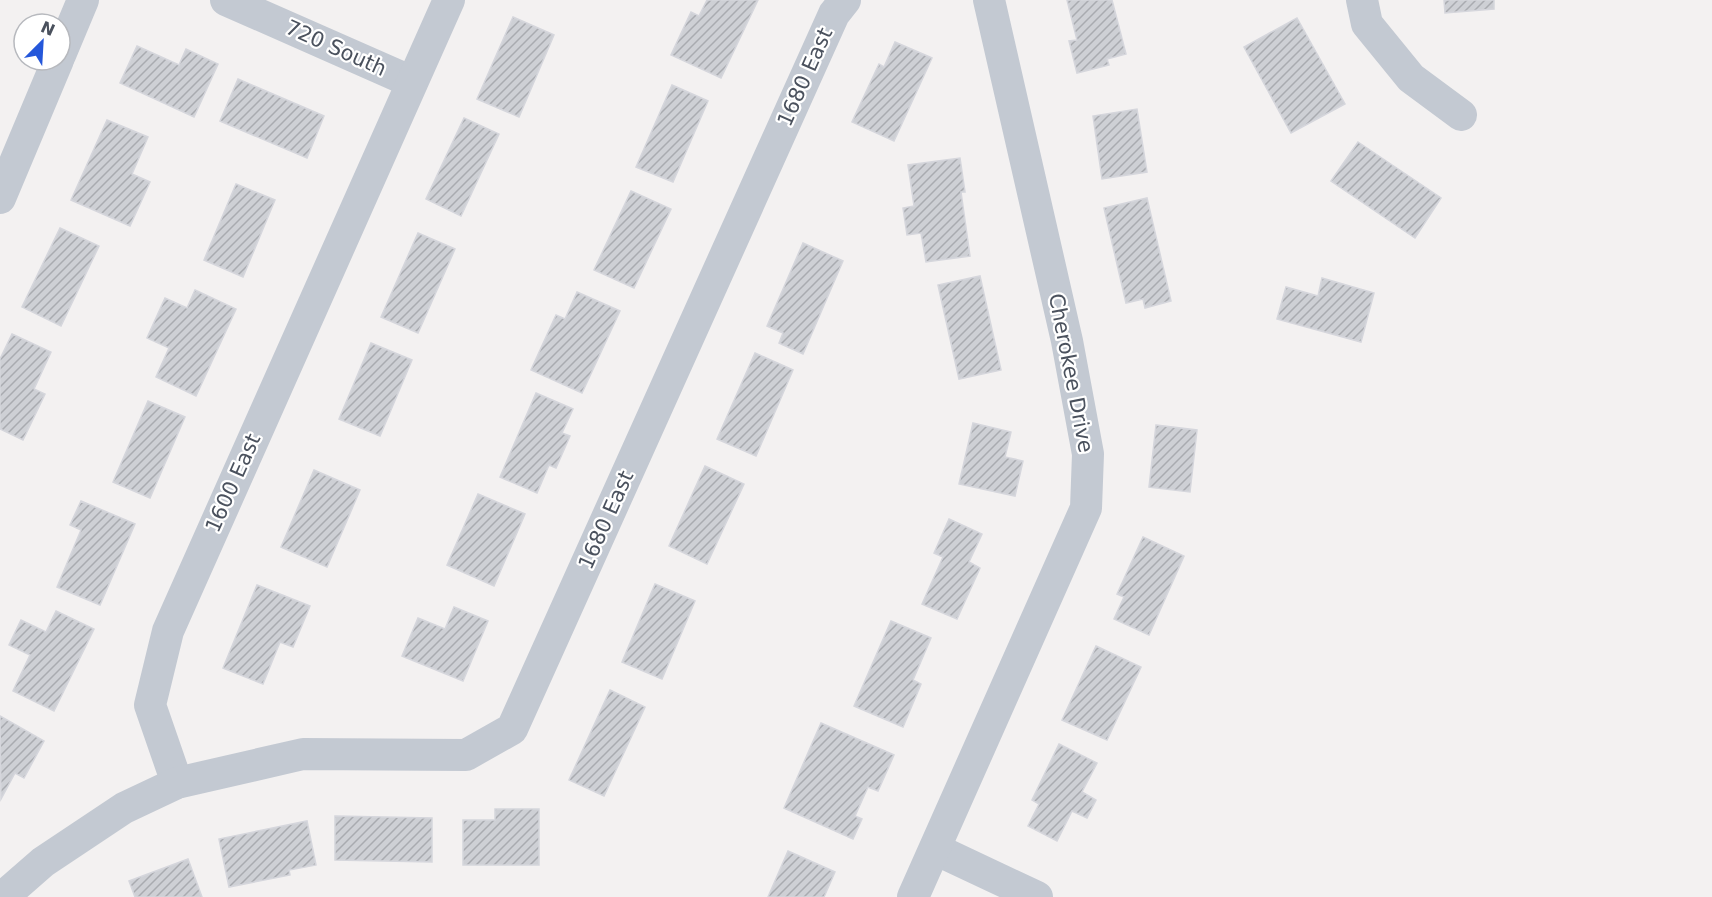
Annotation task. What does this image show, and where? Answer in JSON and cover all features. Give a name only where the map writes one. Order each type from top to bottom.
[{"type":"street","points":[[72,26],[83,0]]},
{"type":"street","name":"720 South","points":[[226,0],[412,82]]},
{"type":"street","name":"1600 East","points":[[177,783],[150,705],[168,631],[448,0]]},
{"type":"street","name":"1680 East","points":[[177,783],[303,754],[466,754],[512,729],[834,14],[845,0]]},
{"type":"street","name":"Cherokee Drive","points":[[913,897],[1086,508],[1088,454],[1067,341],[989,0]]},
{"type":"street","points":[[1362,0],[1367,24],[1411,78],[1461,115]]},
{"type":"street","points":[[0,198],[53,72]]},
{"type":"street","points":[[3,897],[43,862],[124,808],[177,783]]},
{"type":"street","points":[[935,849],[1037,897]]},
{"type":"building","points":[[707,0],[758,0],[721,78],[671,55],[691,12],[699,16]]},
{"type":"building","points":[[1067,0],[1112,0],[1126,54],[1107,59],[1109,65],[1077,73],[1069,41],[1077,40]]},
{"type":"building","points":[[1444,0],[1494,0],[1494,9],[1445,13]]},
{"type":"building","points":[[513,17],[554,35],[519,117],[477,99]]},
{"type":"building","points":[[1297,18],[1345,104],[1291,133],[1244,47]]},
{"type":"building","points":[[895,42],[932,58],[894,141],[852,122],[879,64],[884,67]]},
{"type":"building","points":[[137,46],[179,65],[186,49],[218,64],[194,117],[120,83]]},
{"type":"building","points":[[238,79],[324,116],[307,158],[220,121]]},
{"type":"building","points":[[672,85],[708,101],[673,182],[636,167]]},
{"type":"building","points":[[1137,109],[1147,172],[1102,179],[1093,116]]},
{"type":"building","points":[[464,118],[499,134],[461,216],[426,199]]},
{"type":"building","points":[[107,120],[148,137],[132,174],[150,182],[130,226],[71,200]]},
{"type":"building","points":[[1358,142],[1441,198],[1415,238],[1331,181]]},
{"type":"building","points":[[960,158],[965,192],[961,192],[970,256],[926,262],[921,233],[907,235],[903,208],[914,206],[908,165]]},
{"type":"building","points":[[236,184],[275,200],[243,277],[204,260]]},
{"type":"building","points":[[631,191],[671,209],[634,288],[594,270]]},
{"type":"building","points":[[1147,198],[1171,301],[1145,308],[1143,299],[1126,303],[1104,208]]},
{"type":"building","points":[[60,228],[99,246],[61,326],[22,307]]},
{"type":"building","points":[[418,233],[455,249],[418,333],[381,317]]},
{"type":"building","points":[[803,243],[843,261],[803,354],[779,343],[783,333],[767,326]]},
{"type":"building","points":[[980,276],[1001,370],[959,379],[938,285]]},
{"type":"building","points":[[1322,278],[1374,293],[1361,342],[1277,319],[1286,287],[1318,296]]},
{"type":"building","points":[[195,290],[236,309],[196,396],[156,377],[169,348],[147,338],[165,298],[187,308]]},
{"type":"building","points":[[577,292],[620,311],[582,393],[531,370],[556,315],[565,319]]},
{"type":"building","points":[[12,334],[51,352],[34,389],[45,394],[23,440],[0,429],[0,359]]},
{"type":"building","points":[[371,343],[412,360],[380,436],[339,419]]},
{"type":"building","points":[[755,353],[793,370],[756,456],[717,439]]},
{"type":"building","points":[[536,393],[573,409],[562,433],[570,436],[556,468],[549,465],[537,493],[500,477]]},
{"type":"building","points":[[148,401],[185,417],[150,498],[113,482]]},
{"type":"building","points":[[973,423],[1011,432],[1005,457],[1023,461],[1015,496],[959,484]]},
{"type":"building","points":[[1156,425],[1197,430],[1190,492],[1149,487]]},
{"type":"building","points":[[705,466],[744,484],[707,564],[669,546]]},
{"type":"building","points":[[314,470],[360,490],[327,567],[281,547]]},
{"type":"building","points":[[478,494],[525,514],[494,586],[447,565]]},
{"type":"building","points":[[81,501],[135,524],[100,605],[57,587],[81,530],[70,525]]},
{"type":"building","points":[[949,519],[982,534],[969,562],[980,568],[957,619],[922,604],[943,557],[934,553]]},
{"type":"building","points":[[1143,537],[1184,556],[1149,635],[1114,619],[1124,597],[1117,594]]},
{"type":"building","points":[[655,584],[695,601],[662,679],[622,662]]},
{"type":"building","points":[[257,585],[310,606],[293,647],[280,642],[263,684],[223,668]]},
{"type":"building","points":[[454,607],[488,621],[463,681],[402,656],[418,618],[445,629]]},
{"type":"building","points":[[56,611],[94,629],[54,711],[13,691],[30,655],[9,645],[21,620],[46,632]]},
{"type":"building","points":[[891,621],[931,638],[913,680],[921,684],[903,727],[854,706]]},
{"type":"building","points":[[1096,646],[1141,667],[1107,740],[1062,720]]},
{"type":"building","points":[[610,690],[645,707],[604,796],[569,780]]},
{"type":"building","points":[[0,716],[44,741],[24,778],[15,773],[1,799]]},
{"type":"building","points":[[821,723],[894,755],[878,791],[868,787],[855,816],[862,819],[853,839],[784,808]]},
{"type":"building","points":[[1059,744],[1097,763],[1082,792],[1096,800],[1087,818],[1072,811],[1057,841],[1028,826],[1039,804],[1032,800]]},
{"type":"building","points":[[495,809],[539,809],[539,865],[463,865],[463,820],[495,820]]},
{"type":"building","points":[[335,816],[432,818],[432,862],[335,860]]},
{"type":"building","points":[[307,821],[316,865],[289,870],[290,875],[229,887],[219,839]]},
{"type":"building","points":[[788,851],[835,872],[824,897],[768,897]]},
{"type":"building","points":[[188,859],[202,897],[135,897],[129,881]]}]
